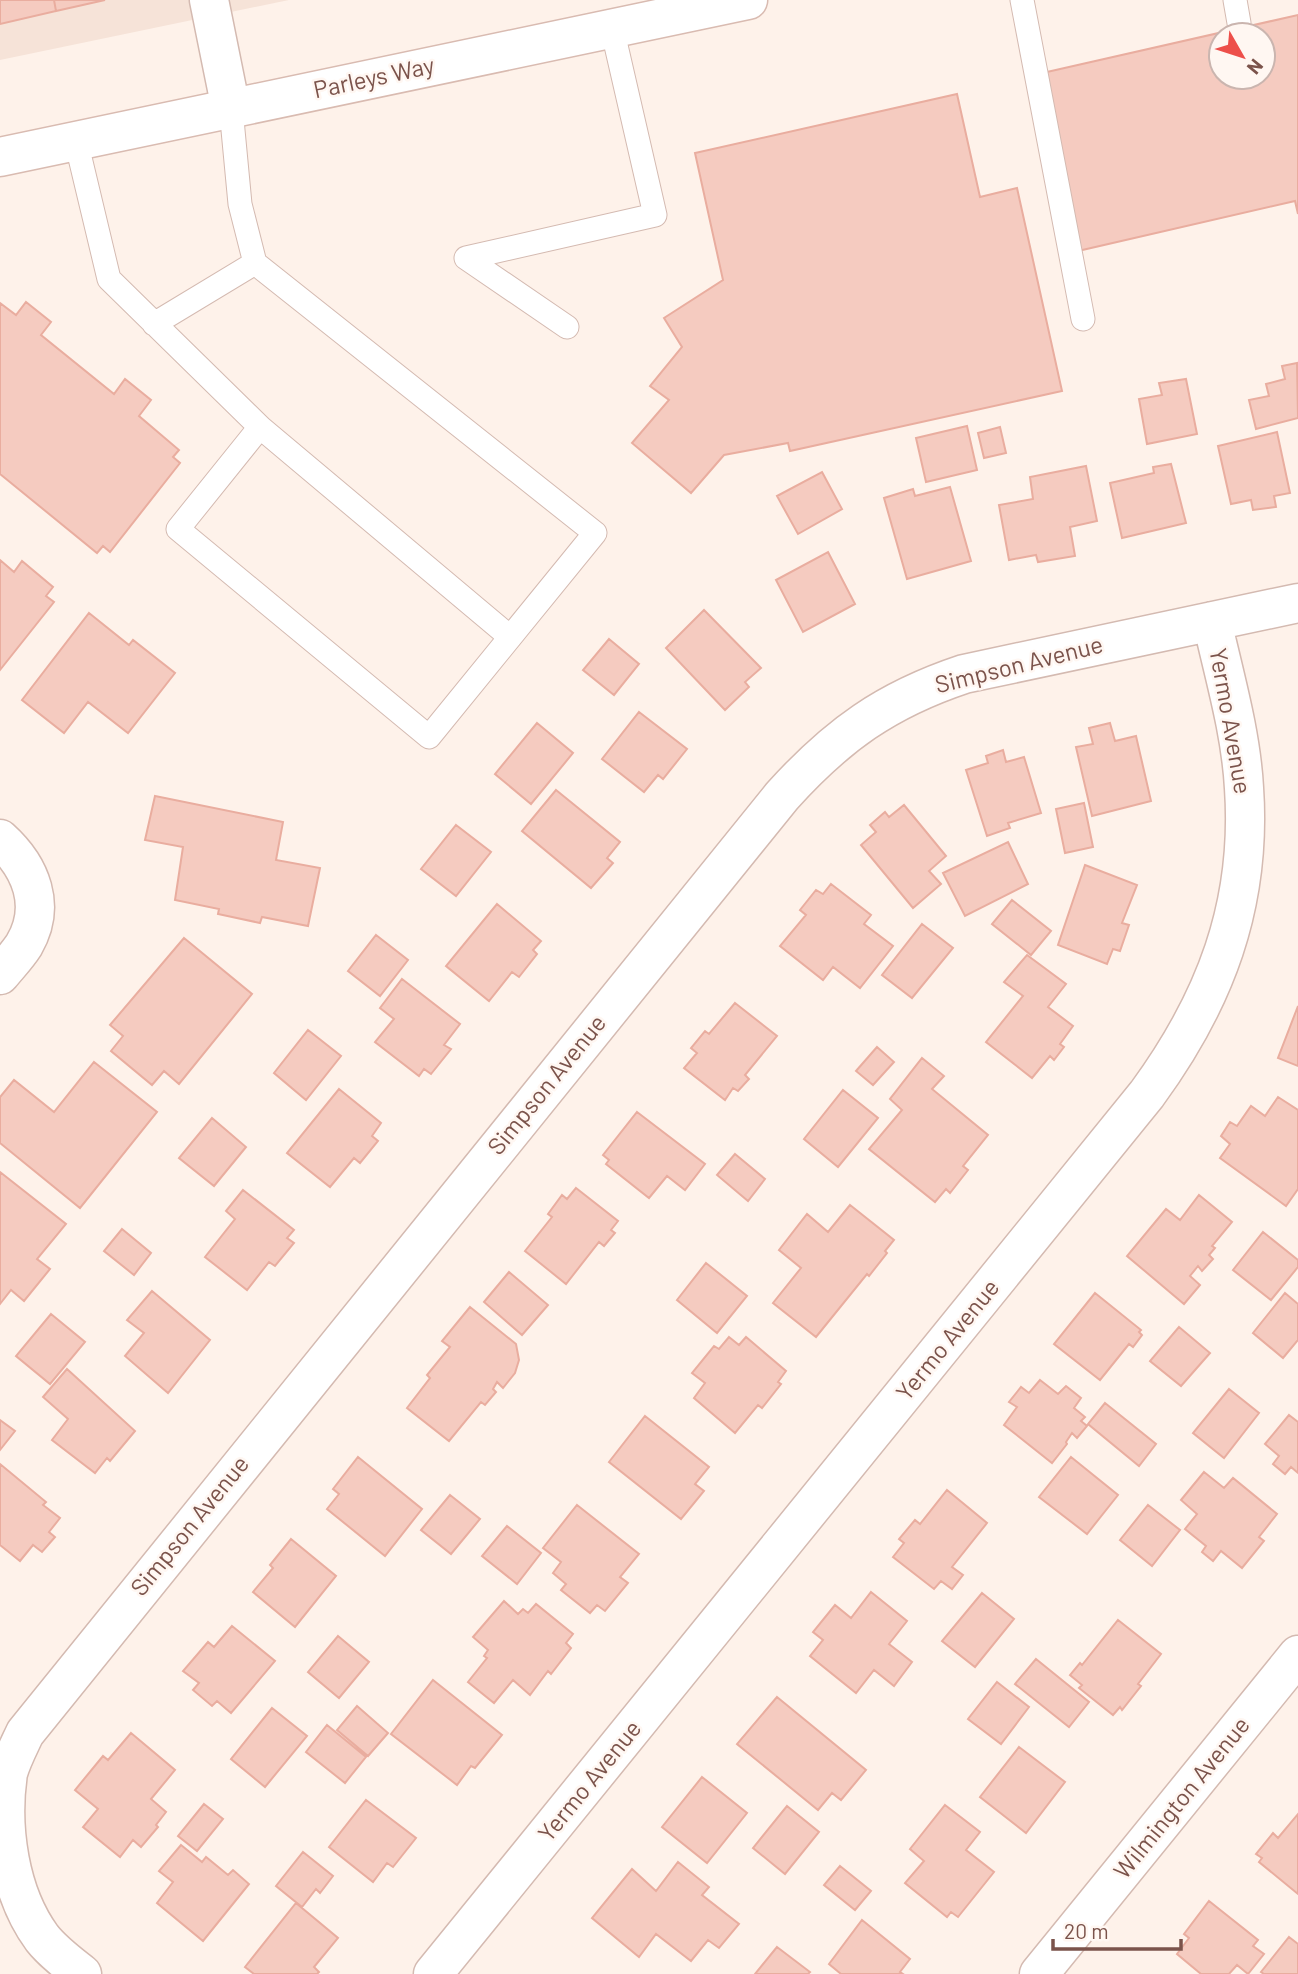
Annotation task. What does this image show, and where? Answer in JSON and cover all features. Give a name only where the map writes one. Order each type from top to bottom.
[{"type":"street","points":[[209,0],[231,109]]},
{"type":"street","name":"Parleys Way","points":[[0,157],[748,0]]},
{"type":"street","name":"Simpson Avenue","points":[[82,1974],[56,1953],[32,1923],[15,1884],[4,1834],[8,1776],[25,1733],[782,796],[834,743],[863,721],[929,686],[964,674],[1298,603]]},
{"type":"street","name":"Yermo Avenue","points":[[433,1974],[1147,1094],[1177,1053],[1218,971],[1232,926],[1241,882],[1245,834],[1244,786],[1212,621]]},
{"type":"street","points":[[0,839],[17,855],[29,873],[34,894],[31,930],[23,946],[0,975]]},
{"type":"street","name":"Wilmington Avenue","points":[[1039,1974],[1298,1655]]},
{"type":"lane","points":[[1022,0],[1083,319]]},
{"type":"lane","points":[[1235,0],[1239,21]]},
{"type":"lane","points":[[567,327],[466,258],[655,215],[612,28]]},
{"type":"lane","points":[[231,109],[240,204],[255,263],[595,533],[429,737],[178,529],[260,427]]},
{"type":"lane","points":[[76,141],[109,279],[260,427],[510,637]]},
{"type":"lane","points":[[154,324],[255,263]]},
{"type":"shaded area","points":[[0,0],[289,0],[0,60]]},
{"type":"building","points":[[0,0],[54,0],[56,11],[0,24]]},
{"type":"building","points":[[54,0],[105,0],[56,11]]},
{"type":"building","points":[[1298,15],[1298,214],[1295,201],[1078,251],[1038,74],[1207,36],[1207,91],[1277,91],[1277,21],[1272,21]]},
{"type":"building","points":[[957,94],[980,197],[1017,188],[1062,391],[790,451],[788,443],[724,455],[691,493],[632,443],[669,400],[650,386],[682,347],[664,318],[723,280],[695,153]]},
{"type":"building","points":[[26,302],[51,322],[41,335],[114,394],[125,379],[151,400],[139,416],[179,450],[173,457],[180,463],[110,552],[103,546],[97,553],[0,474],[0,303],[16,315]]},
{"type":"building","points":[[1297,363],[1298,418],[1256,429],[1249,400],[1269,396],[1266,384],[1285,379],[1282,366]]},
{"type":"building","points":[[1186,379],[1197,434],[1147,444],[1139,399],[1162,395],[1159,383]]},
{"type":"building","points":[[967,426],[977,470],[926,482],[916,438]]},
{"type":"building","points":[[1000,427],[1006,453],[984,458],[978,433]]},
{"type":"building","points":[[1277,432],[1290,493],[1274,496],[1276,507],[1253,510],[1251,500],[1231,504],[1218,446]]},
{"type":"building","points":[[1171,464],[1186,523],[1122,538],[1110,483],[1154,473],[1153,467]]},
{"type":"building","points":[[1086,466],[1097,521],[1070,527],[1075,556],[1038,562],[1036,555],[1009,560],[999,505],[1033,499],[1030,477]]},
{"type":"building","points":[[822,472],[842,509],[798,534],[777,496]]},
{"type":"building","points":[[950,487],[971,561],[907,579],[884,498],[913,489],[915,496]]},
{"type":"building","points":[[828,552],[855,604],[803,632],[776,580]]},
{"type":"building","points":[[0,560],[14,572],[22,561],[53,587],[46,596],[54,602],[0,670]]},
{"type":"building","points":[[704,610],[761,668],[745,682],[749,687],[725,710],[666,648]]},
{"type":"building","points":[[89,613],[129,645],[133,640],[175,673],[128,733],[88,702],[64,733],[22,700]]},
{"type":"building","points":[[609,639],[639,664],[614,695],[583,670]]},
{"type":"building","points":[[639,712],[687,749],[663,779],[658,775],[644,792],[602,759]]},
{"type":"building","points":[[537,723],[573,753],[531,804],[495,774]]},
{"type":"building","points":[[1110,723],[1115,741],[1136,736],[1151,801],[1092,816],[1076,747],[1093,744],[1089,728]]},
{"type":"building","points":[[1003,750],[1006,762],[1024,757],[1041,813],[1008,823],[1010,828],[987,836],[966,770],[988,763],[986,756]]},
{"type":"building","points":[[556,790],[620,842],[607,858],[613,863],[591,888],[522,831]]},
{"type":"building","points":[[155,796],[283,822],[276,860],[320,868],[308,926],[262,917],[260,923],[218,914],[219,909],[175,900],[183,847],[145,840]]},
{"type":"building","points":[[1084,803],[1093,847],[1065,853],[1056,809]]},
{"type":"building","points":[[904,805],[946,856],[929,871],[941,884],[913,908],[861,845],[876,832],[870,825],[885,812],[889,817]]},
{"type":"building","points":[[456,825],[491,852],[456,896],[421,869]]},
{"type":"building","points":[[1008,842],[1028,884],[965,916],[943,873]]},
{"type":"building","points":[[1085,865],[1137,885],[1122,923],[1129,925],[1120,951],[1113,949],[1107,964],[1058,945]]},
{"type":"building","points":[[831,884],[871,915],[864,924],[893,946],[860,988],[833,967],[823,980],[780,946],[806,915],[800,910],[816,890],[823,894]]},
{"type":"building","points":[[1012,900],[1051,931],[1031,955],[992,924]]},
{"type":"building","points":[[497,904],[541,941],[533,950],[537,954],[519,977],[512,972],[489,1001],[446,966]]},
{"type":"building","points":[[922,924],[953,948],[912,998],[882,975]]},
{"type":"building","points":[[376,935],[408,960],[380,996],[348,971]]},
{"type":"building","points":[[184,938],[252,994],[179,1084],[164,1071],[152,1085],[111,1051],[123,1036],[110,1025]]},
{"type":"building","points":[[1027,955],[1066,984],[1048,1007],[1073,1026],[1060,1044],[1064,1047],[1054,1060],[1050,1056],[1032,1078],[986,1042],[1023,996],[1004,982]]},
{"type":"building","points":[[402,979],[460,1024],[444,1045],[451,1049],[431,1074],[424,1069],[419,1076],[375,1042],[394,1019],[380,1008]]},
{"type":"building","points":[[735,1003],[777,1036],[745,1075],[749,1079],[738,1091],[733,1088],[725,1100],[684,1068],[697,1053],[691,1048],[705,1031],[709,1034]]},
{"type":"building","points":[[1298,1006],[1298,1066],[1278,1058]]},
{"type":"building","points":[[308,1030],[341,1056],[306,1100],[274,1073]]},
{"type":"building","points":[[877,1047],[894,1062],[873,1085],[856,1071]]},
{"type":"building","points":[[922,1058],[944,1076],[932,1089],[988,1135],[963,1166],[968,1170],[950,1193],[946,1189],[935,1202],[869,1149],[902,1110],[890,1099]]},
{"type":"building","points":[[94,1062],[157,1112],[80,1208],[0,1143],[0,1097],[14,1080],[54,1112]]},
{"type":"building","points":[[339,1089],[381,1123],[372,1136],[378,1141],[360,1163],[354,1158],[330,1187],[287,1153]]},
{"type":"building","points":[[843,1090],[878,1118],[838,1167],[804,1139]]},
{"type":"building","points":[[1278,1097],[1298,1110],[1298,1189],[1286,1206],[1220,1158],[1230,1144],[1221,1136],[1230,1122],[1237,1126],[1251,1106],[1265,1116]]},
{"type":"building","points":[[637,1112],[705,1164],[685,1190],[667,1176],[649,1198],[606,1164],[609,1160],[603,1155]]},
{"type":"building","points":[[212,1118],[246,1147],[214,1186],[179,1158]]},
{"type":"building","points":[[735,1154],[765,1179],[748,1201],[717,1175]]},
{"type":"building","points":[[0,1172],[66,1224],[37,1259],[50,1269],[24,1301],[11,1290],[0,1304]]},
{"type":"building","points":[[576,1188],[618,1221],[611,1230],[615,1233],[604,1246],[599,1242],[566,1284],[525,1251],[552,1217],[548,1214],[562,1195],[567,1199]]},
{"type":"building","points":[[243,1190],[294,1230],[287,1238],[294,1243],[275,1266],[269,1262],[247,1290],[205,1257],[235,1219],[226,1211]]},
{"type":"building","points":[[1199,1195],[1232,1222],[1212,1246],[1215,1248],[1209,1255],[1213,1259],[1202,1271],[1198,1266],[1190,1276],[1200,1285],[1184,1304],[1127,1256],[1166,1209],[1180,1220]]},
{"type":"building","points":[[850,1205],[894,1240],[869,1276],[867,1274],[816,1337],[773,1303],[801,1268],[779,1250],[807,1214],[828,1232]]},
{"type":"building","points":[[122,1229],[151,1253],[134,1275],[104,1251]]},
{"type":"building","points":[[1263,1232],[1298,1260],[1298,1267],[1271,1300],[1233,1270]]},
{"type":"building","points":[[706,1263],[747,1296],[717,1333],[677,1300]]},
{"type":"building","points":[[509,1272],[548,1305],[522,1335],[484,1302]]},
{"type":"building","points":[[152,1291],[210,1340],[168,1393],[125,1356],[144,1333],[127,1320]]},
{"type":"building","points":[[1095,1293],[1141,1330],[1139,1332],[1142,1335],[1133,1347],[1129,1344],[1100,1380],[1054,1344]]},
{"type":"building","points":[[1285,1293],[1298,1304],[1298,1340],[1283,1358],[1253,1333]]},
{"type":"building","points":[[470,1307],[516,1344],[519,1360],[515,1373],[503,1388],[497,1382],[493,1389],[496,1392],[485,1405],[481,1402],[449,1441],[407,1408],[430,1378],[427,1375],[450,1347],[442,1341]]},
{"type":"building","points":[[51,1314],[85,1342],[50,1384],[16,1356]]},
{"type":"building","points":[[1179,1327],[1210,1353],[1181,1386],[1150,1361]]},
{"type":"building","points":[[729,1337],[739,1345],[746,1337],[786,1371],[778,1382],[781,1384],[762,1408],[758,1405],[735,1433],[694,1398],[705,1383],[692,1373],[714,1346],[719,1349]]},
{"type":"building","points":[[67,1369],[135,1431],[110,1461],[107,1458],[95,1473],[52,1440],[68,1419],[43,1397]]},
{"type":"building","points":[[1040,1380],[1058,1394],[1066,1386],[1081,1398],[1074,1408],[1085,1417],[1081,1421],[1087,1426],[1077,1438],[1072,1433],[1052,1463],[1004,1425],[1017,1407],[1009,1402],[1021,1387],[1029,1393]]},
{"type":"building","points":[[1229,1389],[1259,1413],[1224,1458],[1193,1433]]},
{"type":"building","points":[[1105,1403],[1156,1444],[1139,1466],[1088,1424]]},
{"type":"building","points":[[1289,1415],[1298,1422],[1298,1473],[1291,1467],[1285,1474],[1273,1464],[1279,1456],[1265,1444]]},
{"type":"building","points":[[645,1416],[709,1467],[695,1484],[704,1491],[681,1519],[609,1462]]},
{"type":"building","points":[[0,1420],[15,1431],[0,1450]]},
{"type":"building","points":[[358,1457],[422,1509],[385,1556],[327,1509],[339,1494],[333,1489]]},
{"type":"building","points":[[1071,1457],[1118,1495],[1087,1534],[1039,1497]]},
{"type":"building","points":[[0,1464],[46,1502],[43,1505],[60,1518],[49,1532],[55,1537],[42,1552],[33,1545],[20,1561],[0,1545]]},
{"type":"building","points":[[1204,1472],[1224,1488],[1233,1478],[1277,1514],[1259,1537],[1264,1541],[1242,1568],[1221,1551],[1213,1561],[1202,1552],[1206,1546],[1185,1529],[1197,1514],[1181,1500]]},
{"type":"building","points":[[947,1490],[987,1523],[952,1567],[963,1575],[952,1589],[941,1581],[934,1589],[893,1557],[904,1543],[899,1539],[915,1520],[920,1524]]},
{"type":"building","points":[[450,1495],[480,1519],[451,1554],[421,1530]]},
{"type":"building","points":[[577,1505],[639,1554],[620,1577],[628,1583],[605,1611],[597,1605],[590,1613],[561,1590],[566,1584],[553,1573],[561,1562],[543,1548]]},
{"type":"building","points":[[1148,1505],[1180,1530],[1152,1566],[1120,1540]]},
{"type":"building","points":[[507,1526],[541,1553],[517,1584],[482,1556]]},
{"type":"building","points":[[291,1539],[336,1576],[295,1627],[253,1592],[273,1568],[270,1565]]},
{"type":"building","points":[[871,1592],[907,1621],[889,1644],[912,1662],[894,1686],[874,1670],[856,1693],[810,1656],[823,1640],[813,1632],[835,1605],[851,1618]]},
{"type":"building","points":[[982,1593],[1014,1619],[975,1667],[942,1641]]},
{"type":"building","points":[[504,1601],[518,1614],[523,1609],[528,1613],[536,1604],[573,1634],[566,1643],[571,1648],[551,1674],[548,1671],[530,1695],[513,1680],[494,1703],[468,1682],[487,1658],[484,1656],[488,1650],[473,1637]]},
{"type":"building","points":[[1118,1620],[1161,1654],[1138,1684],[1141,1686],[1122,1710],[1120,1707],[1113,1715],[1079,1688],[1082,1685],[1070,1675],[1080,1663],[1082,1665]]},
{"type":"building","points":[[232,1626],[275,1661],[231,1713],[217,1701],[212,1706],[193,1690],[199,1683],[183,1671],[208,1642],[214,1647]]},
{"type":"building","points":[[338,1636],[369,1662],[339,1698],[308,1672]]},
{"type":"building","points":[[1036,1659],[1089,1702],[1069,1727],[1015,1684]]},
{"type":"building","points":[[433,1680],[502,1735],[475,1768],[471,1766],[457,1785],[391,1734]]},
{"type":"building","points":[[997,1682],[1029,1707],[1001,1744],[968,1719]]},
{"type":"building","points":[[777,1697],[866,1770],[841,1800],[832,1793],[818,1810],[737,1744]]},
{"type":"building","points":[[357,1706],[388,1733],[368,1756],[337,1730]]},
{"type":"building","points":[[272,1708],[307,1736],[265,1787],[231,1759]]},
{"type":"building","points":[[327,1725],[366,1757],[345,1783],[306,1752]]},
{"type":"building","points":[[131,1733],[175,1770],[151,1799],[166,1812],[156,1825],[158,1827],[141,1847],[133,1840],[120,1857],[83,1827],[98,1809],[75,1790],[103,1756],[108,1760]]},
{"type":"building","points":[[1019,1747],[1065,1782],[1026,1833],[980,1797]]},
{"type":"building","points":[[702,1777],[747,1813],[707,1863],[662,1827]]},
{"type":"building","points":[[366,1800],[416,1838],[393,1867],[387,1863],[373,1882],[329,1847]]},
{"type":"building","points":[[204,1804],[223,1819],[197,1851],[178,1836]]},
{"type":"building","points":[[945,1805],[980,1832],[966,1850],[994,1872],[958,1917],[951,1912],[947,1917],[905,1883],[924,1861],[910,1849]]},
{"type":"building","points":[[787,1806],[819,1832],[785,1874],[753,1848]]},
{"type":"building","points":[[1298,1814],[1298,1894],[1259,1862],[1262,1858],[1256,1854],[1273,1833],[1278,1838]]},
{"type":"building","points":[[181,1845],[202,1862],[206,1857],[228,1875],[233,1870],[249,1884],[203,1941],[157,1903],[173,1882],[159,1871]]},
{"type":"building","points":[[303,1852],[333,1876],[320,1893],[316,1889],[302,1907],[276,1886]]},
{"type":"building","points":[[678,1862],[709,1887],[702,1895],[739,1924],[719,1948],[708,1940],[691,1961],[656,1934],[639,1957],[592,1918],[632,1869],[656,1891]]},
{"type":"building","points":[[840,1866],[871,1891],[855,1910],[824,1885]]},
{"type":"building","points":[[1209,1901],[1258,1940],[1253,1946],[1264,1954],[1248,1974],[1237,1965],[1229,1974],[1201,1974],[1177,1954],[1189,1938],[1184,1934]]},
{"type":"building","points":[[296,1903],[338,1938],[314,1967],[319,1972],[254,1974],[245,1967]]},
{"type":"building","points":[[862,1920],[910,1959],[900,1972],[903,1974],[841,1974],[829,1964]]},
{"type":"building","points":[[1289,1937],[1298,1944],[1298,1974],[1261,1972]]},
{"type":"building","points":[[777,1947],[810,1972],[755,1974]]}]
